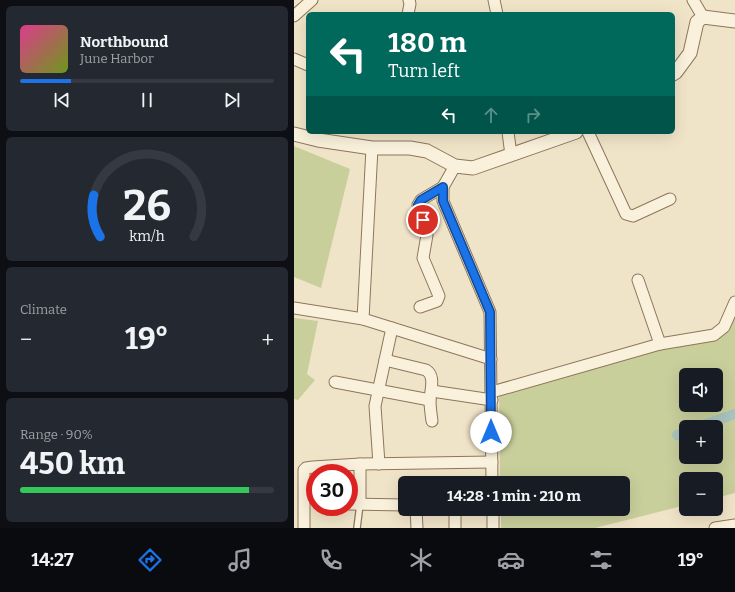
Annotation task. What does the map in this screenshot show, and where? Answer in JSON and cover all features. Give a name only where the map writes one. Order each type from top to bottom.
[{"type":"street","points":[[294,16],[312,0]]},
{"type":"street","points":[[408,12],[409,0]]},
{"type":"street","points":[[494,0],[497,12]]},
{"type":"street","points":[[693,0],[703,17]]},
{"type":"street","points":[[675,73],[690,53],[697,22],[703,17],[735,21]]},
{"type":"street","points":[[294,59],[306,64]]},
{"type":"street","points":[[294,134],[318,140],[372,148],[410,148],[427,151],[455,166],[473,168],[570,134]]},
{"type":"street","points":[[508,134],[511,155]]},
{"type":"street","points":[[589,134],[626,214],[633,216],[670,199]]},
{"type":"street","points":[[363,319],[372,148]]},
{"type":"street","points":[[420,307],[437,301],[439,296],[423,258],[427,235],[418,205],[421,200],[443,187],[455,166]]},
{"type":"street","points":[[443,187],[443,201],[490,312],[492,476]]},
{"type":"street","points":[[638,280],[660,344]]},
{"type":"street","points":[[335,382],[378,390],[431,396],[492,396],[660,344],[714,335],[724,327],[735,302]]},
{"type":"street","points":[[294,308],[363,319],[491,359]]},
{"type":"street","points":[[379,464],[375,406],[392,328]]},
{"type":"street","points":[[384,360],[429,372],[432,421]]},
{"type":"street","points":[[358,477],[360,464],[492,462]]},
{"type":"street","points":[[306,468],[304,470],[306,482]]},
{"type":"street","points":[[358,504],[398,505]]},
{"type":"street","points":[[304,528],[307,516]]},
{"type":"street","points":[[416,516],[417,528]]},
{"type":"street","points":[[455,516],[455,528]]},
{"type":"street","points":[[493,516],[493,528]]},
{"type":"street","points":[[715,528],[735,525]]},
{"type":"lane","points":[[356,516],[357,528]]},
{"type":"green space","points":[[294,146],[350,169],[321,288],[294,277]]},
{"type":"green space","points":[[735,313],[735,493],[723,496],[723,472],[679,472],[679,507],[595,528],[501,528],[501,516],[630,516],[630,476],[500,476],[499,389],[609,357],[711,339]]},
{"type":"green space","points":[[294,318],[318,321],[307,374],[315,380],[298,400],[294,399]]},
{"type":"waterway","points":[[718,420],[735,414]]},
{"type":"route","points":[[423,220],[418,205],[421,200],[443,187],[443,201],[490,312],[492,392],[491,432]]}]
